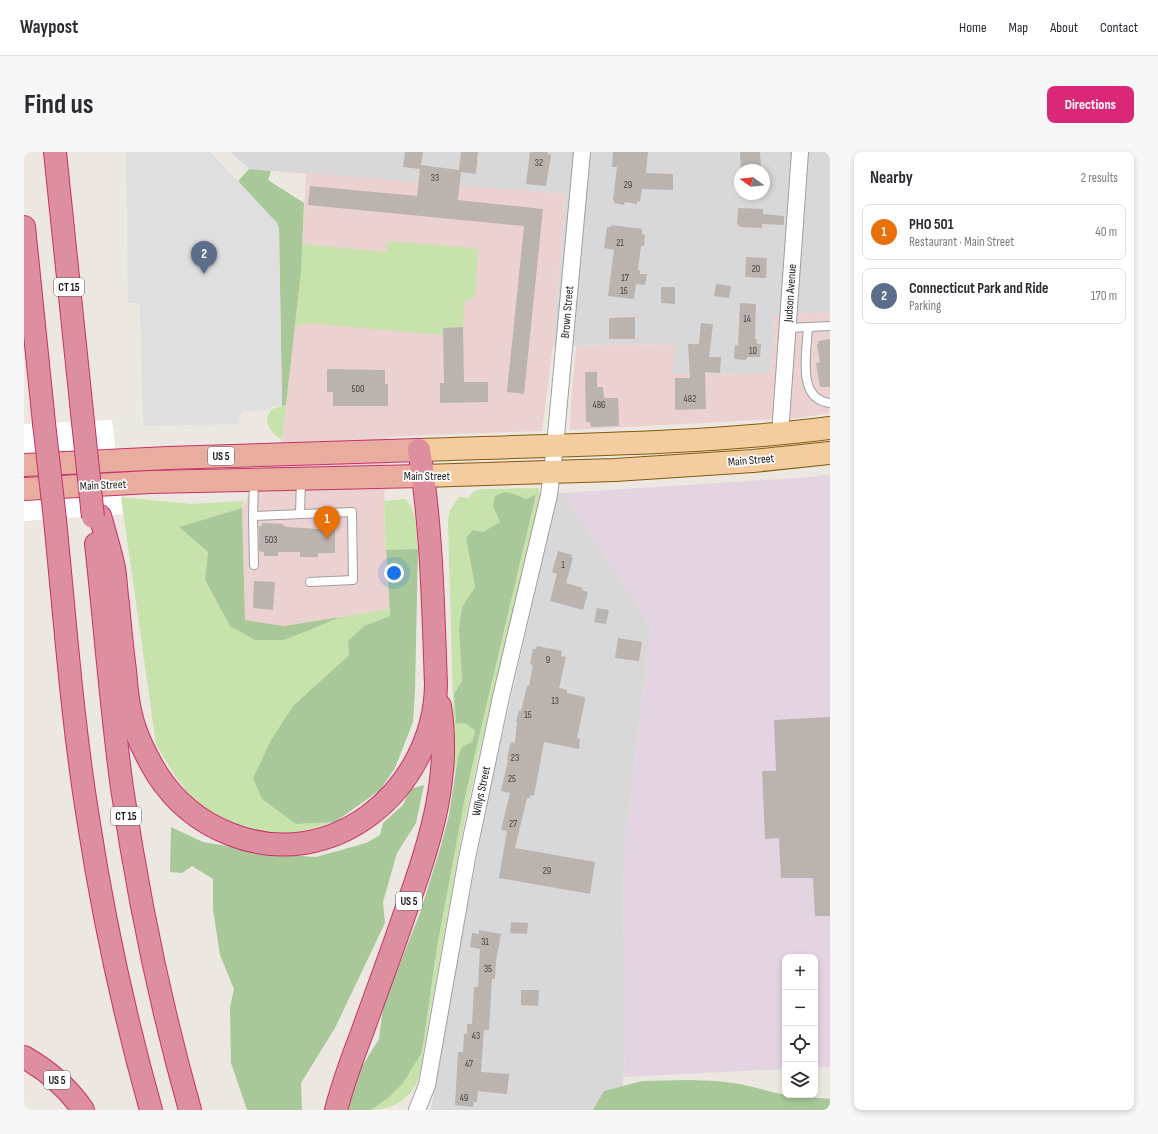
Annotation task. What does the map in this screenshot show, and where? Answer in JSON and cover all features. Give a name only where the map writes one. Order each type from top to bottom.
[{"type":"highway","name":"CT 15","points":[[55,152],[88,471],[97,516],[116,735],[130,837],[158,982],[177,1064],[190,1110]]},
{"type":"highway","points":[[24,227],[78,742],[92,846],[118,978],[151,1110]]},
{"type":"highway","name":"Main Street","points":[[24,465],[419,450]]},
{"type":"highway","name":"US 5","points":[[336,1110],[349,1067],[412,893],[435,816],[441,782],[444,747],[442,716],[436,685],[430,538],[419,450]]},
{"type":"highway","points":[[254,479],[257,455]]},
{"type":"highway","name":"Main Street","points":[[24,489],[150,482],[423,476]]},
{"type":"highway","points":[[97,516],[114,568],[127,692],[134,726],[148,758],[166,788],[186,809],[203,822],[217,829],[253,842],[274,845],[290,845],[331,836],[364,819],[392,795],[414,764],[424,744],[431,724],[435,705],[436,685]]},
{"type":"highway","name":"US 5","points":[[24,1057],[41,1068],[58,1082],[70,1093],[83,1110]]},
{"type":"main road","name":"Main Street","points":[[419,450],[701,440],[780,434],[830,428]]},
{"type":"main road","points":[[492,448],[493,474]]},
{"type":"main road","name":"Main Street","points":[[423,476],[552,473],[765,460],[830,453]]},
{"type":"street","name":"Brown Street","points":[[552,473],[582,152]]},
{"type":"street","name":"Judson Avenue","points":[[780,434],[800,152]]},
{"type":"street","name":"Willys Street","points":[[417,1110],[427,1085],[467,858],[501,698],[547,504],[552,473]]},
{"type":"lane","points":[[788,328],[830,326]]},
{"type":"lane","points":[[808,327],[806,376],[810,392],[822,402],[830,403]]},
{"type":"lane","points":[[300,514],[301,478]]},
{"type":"lane","points":[[254,479],[254,566]]},
{"type":"lane","points":[[253,516],[352,512],[353,580],[310,582]]},
{"type":"shaded area","points":[[126,152],[210,152],[277,223],[279,229],[282,406],[272,406],[270,410],[244,411],[240,416],[239,424],[143,426],[140,305],[139,303],[128,303]]},
{"type":"shaded area","points":[[231,152],[830,152],[830,312],[775,315],[771,373],[673,374],[675,344],[553,346],[566,194],[249,169]]},
{"type":"shaded area","points":[[306,173],[566,194],[553,346],[542,431],[356,438],[387,437],[384,512],[389,609],[284,626],[245,620],[242,508],[282,440],[301,272]]},
{"type":"shaded area","points":[[830,312],[830,413],[799,418],[570,430],[576,346],[676,344],[673,374],[771,373],[775,315]]},
{"type":"shaded area","points":[[830,474],[830,1067],[818,1067],[818,954],[782,954],[782,1069],[624,1077],[623,860],[651,626],[563,493],[811,477]]},
{"type":"shaded area","points":[[558,493],[563,493],[651,626],[623,860],[625,1045],[623,1086],[605,1091],[593,1110],[431,1110],[446,1018],[489,794]]},
{"type":"green space","points":[[249,169],[271,171],[268,180],[304,203],[301,272],[286,405],[282,406],[279,229],[277,223],[238,181]]},
{"type":"green space","points":[[388,241],[473,248],[478,250],[475,297],[464,302],[463,327],[443,328],[443,335],[305,323],[295,328],[301,272],[302,244],[386,252]]},
{"type":"green space","points":[[286,405],[282,440],[271,430],[267,417],[272,409]]},
{"type":"green space","points":[[538,488],[541,497],[478,758],[461,839],[419,1077],[412,1091],[407,1097],[387,1108],[371,1110],[388,1098],[422,1052],[437,947],[466,792],[536,496],[526,500],[514,494],[493,506],[500,522],[483,532],[466,538],[475,587],[462,607],[459,629],[462,681],[454,694],[456,723],[467,724],[475,730],[472,742],[458,757],[455,772],[449,772],[453,702],[448,520],[450,510],[459,497],[468,498],[474,491],[483,489]]},
{"type":"green space","points":[[505,492],[526,499],[536,495],[466,792],[437,947],[422,1052],[403,1083],[388,1098],[371,1110],[347,1110],[361,1068],[379,1039],[383,1006],[420,913],[449,815],[458,757],[462,747],[472,742],[475,731],[467,724],[456,723],[454,694],[462,681],[459,629],[462,607],[475,587],[466,538],[473,530],[483,532],[500,522],[493,506],[495,496]]},
{"type":"green space","points":[[121,497],[191,504],[244,501],[242,508],[179,527],[208,552],[205,580],[230,626],[312,629],[340,617],[389,609],[390,616],[364,626],[348,641],[349,655],[293,706],[271,740],[253,778],[296,824],[335,822],[293,833],[282,834],[256,830],[226,821],[196,803],[175,776],[156,744]]},
{"type":"green space","points":[[405,499],[414,515],[418,549],[386,550],[384,501]]},
{"type":"green space","points":[[242,508],[245,620],[284,626],[340,617],[283,640],[255,640],[230,626],[205,580],[208,552],[179,527]]},
{"type":"green space","points":[[418,549],[413,722],[395,768],[380,790],[335,822],[296,824],[262,799],[253,778],[271,740],[293,706],[349,655],[348,641],[364,626],[390,616],[386,550]]},
{"type":"green space","points":[[424,785],[416,823],[397,853],[383,902],[385,923],[335,1028],[301,1083],[302,1110],[247,1110],[231,1063],[230,1007],[234,989],[220,955],[213,909],[213,879],[192,866],[182,873],[170,872],[171,827],[203,842],[273,854],[316,857],[366,843],[380,835],[383,823],[403,805],[410,789]]},
{"type":"green space","points":[[689,1080],[740,1084],[782,1094],[782,1098],[830,1099],[830,1110],[593,1110],[604,1091],[642,1081]]},
{"type":"pier","points":[[112,420],[123,514],[24,521],[24,424]]},
{"type":"building","points":[[405,152],[423,152],[421,165],[459,170],[461,152],[478,152],[476,174],[461,172],[458,200],[543,209],[524,394],[507,392],[524,226],[308,205],[310,186],[417,196],[420,169],[403,167]]},
{"type":"building","points":[[530,152],[548,152],[548,154],[551,155],[546,186],[526,184]]},
{"type":"building","points":[[613,152],[648,152],[646,173],[673,174],[673,190],[642,189],[640,202],[637,201],[637,204],[625,202],[624,205],[614,203],[613,200],[617,167],[612,167]]},
{"type":"building","points":[[740,152],[760,152],[761,164],[741,164]]},
{"type":"building","points":[[738,208],[763,209],[763,214],[784,216],[784,225],[762,224],[762,228],[741,227],[737,224]]},
{"type":"building","points":[[611,225],[642,229],[642,234],[645,235],[644,246],[641,246],[638,270],[640,270],[640,274],[647,274],[645,285],[636,284],[634,299],[608,296],[614,250],[604,248],[607,227],[611,227]]},
{"type":"building","points":[[746,257],[767,258],[766,278],[745,277]]},
{"type":"building","points":[[716,284],[731,286],[729,298],[714,296]]},
{"type":"building","points":[[661,287],[675,287],[675,304],[661,303]]},
{"type":"building","points":[[740,303],[756,304],[755,339],[757,339],[757,344],[761,344],[760,357],[748,357],[745,360],[734,359],[735,345],[738,346]]},
{"type":"building","points":[[635,317],[635,339],[609,339],[609,318]]},
{"type":"building","points":[[701,323],[713,324],[709,357],[721,357],[720,373],[705,372],[706,409],[675,410],[675,378],[690,378],[688,344],[699,344]]},
{"type":"building","points":[[463,327],[464,382],[488,382],[488,402],[440,403],[440,383],[444,383],[443,328]]},
{"type":"building","points":[[830,339],[830,387],[820,387],[816,363],[820,362],[817,344],[819,344],[818,341]]},
{"type":"building","points":[[327,369],[385,370],[385,384],[388,384],[388,406],[333,406],[333,392],[327,392]]},
{"type":"building","points":[[585,372],[597,372],[597,387],[603,387],[604,398],[618,398],[619,426],[591,427],[590,422],[586,422]]},
{"type":"building","points":[[262,523],[283,524],[283,526],[286,527],[335,530],[335,553],[318,553],[318,557],[300,557],[300,552],[278,552],[278,556],[264,556],[264,552],[259,551],[259,526],[262,526]]},
{"type":"building","points":[[558,551],[572,555],[571,557],[573,558],[566,583],[583,588],[582,590],[588,592],[583,610],[550,601],[557,574],[552,572]]},
{"type":"building","points":[[254,581],[275,582],[273,610],[253,608]]},
{"type":"building","points":[[597,608],[609,610],[606,624],[594,622]]},
{"type":"building","points":[[618,638],[642,642],[639,661],[615,658]]},
{"type":"building","points":[[537,646],[562,651],[561,656],[566,657],[559,688],[567,690],[567,693],[585,697],[585,700],[577,738],[580,739],[579,749],[544,742],[534,796],[530,795],[530,798],[527,798],[515,848],[595,862],[590,894],[499,878],[507,831],[501,830],[510,793],[501,791],[511,742],[515,743],[516,722],[519,710],[521,711],[527,686],[529,686],[533,665],[530,664],[533,649],[536,649]]},
{"type":"building","points":[[830,717],[830,916],[815,916],[813,878],[781,878],[779,838],[765,839],[762,771],[776,771],[774,720]]},
{"type":"building","points":[[511,922],[528,923],[527,934],[510,933]]},
{"type":"building","points":[[479,930],[501,934],[496,961],[495,979],[492,979],[489,1030],[484,1030],[481,1072],[509,1074],[507,1094],[478,1091],[477,1102],[474,1102],[473,1107],[455,1105],[458,1052],[463,1052],[464,1034],[467,1034],[467,1024],[472,1024],[474,987],[478,987],[480,949],[470,947],[472,933],[479,934]]},
{"type":"building","points":[[521,990],[539,990],[538,1006],[521,1005]]},
{"type":"place","name":"Connecticut Park and Ride","points":[[204,274]]},
{"type":"place","name":"PHO 501","points":[[327,539]]}]
